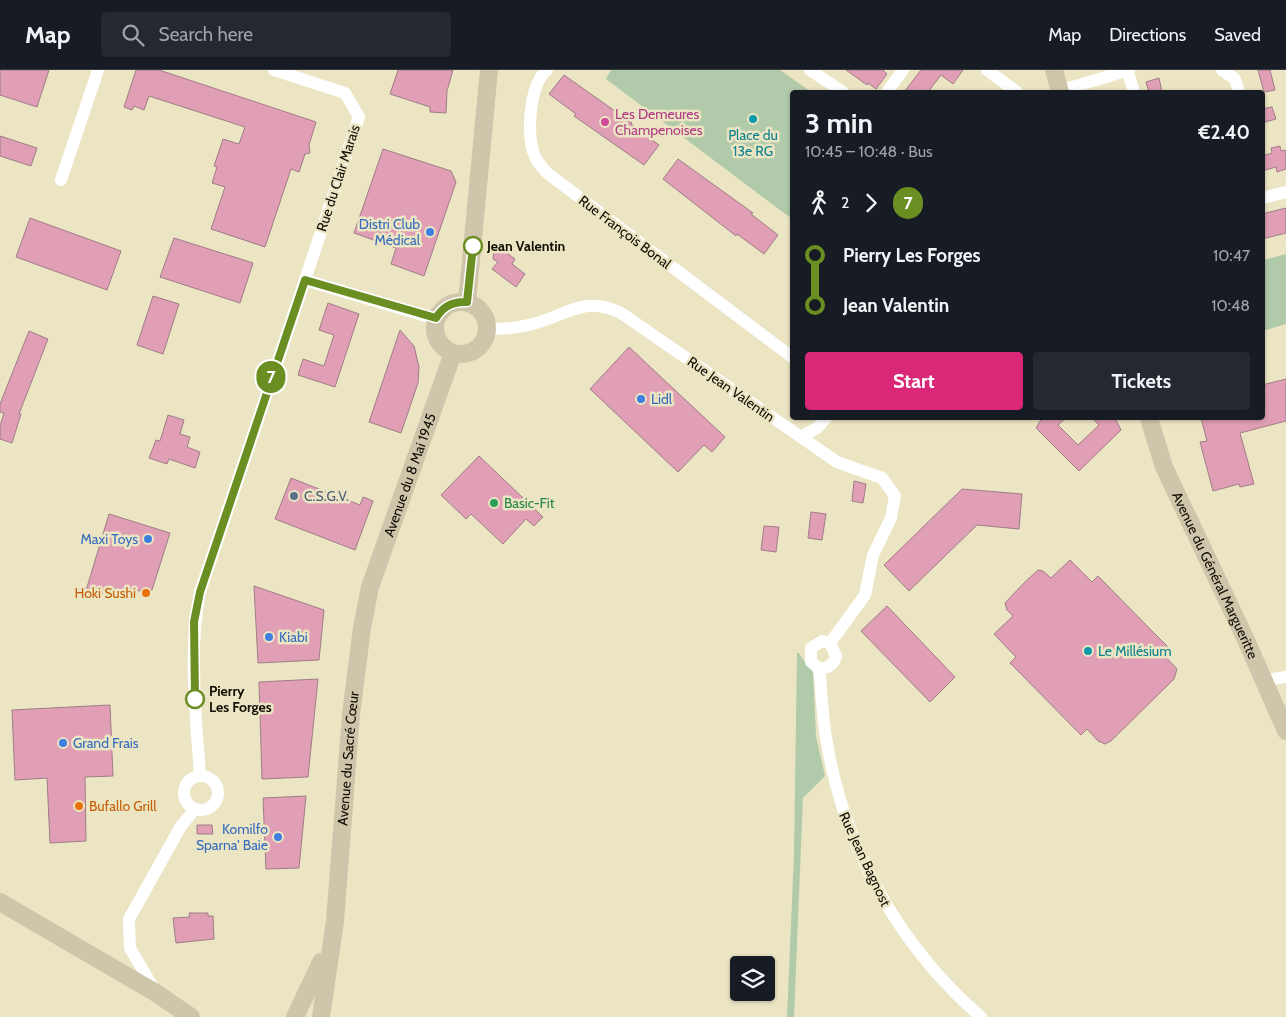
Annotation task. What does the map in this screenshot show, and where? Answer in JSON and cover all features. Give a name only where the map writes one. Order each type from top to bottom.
[{"type":"main road","points":[[467,302],[489,70]]},
{"type":"main road","points":[[1054,70],[1059,90]]},
{"type":"main road","points":[[467,302],[483,314],[487,329],[484,340],[476,350],[464,354],[453,353],[444,349],[436,338],[436,318],[446,306],[453,303],[467,302]]},
{"type":"main road","name":"Avenue du 8 Mai 1945","points":[[368,597],[453,353]]},
{"type":"main road","name":"Avenue du Général Margueritte","points":[[1151,420],[1164,467],[1264,680],[1282,710],[1286,730]]},
{"type":"main road","name":"Avenue du Sacré Cœur","points":[[320,1017],[335,921],[351,714],[368,597]]},
{"type":"main road","points":[[0,902],[156,993],[185,1013],[203,1017]]},
{"type":"main road","name":"Avenue du Sacré Cœur","points":[[295,1017],[312,985],[335,921]]},
{"type":"street","points":[[61,180],[98,70]]},
{"type":"street","name":"Rue du Clair Marais","points":[[200,776],[193,654],[194,622],[200,592],[359,117],[345,92],[274,70]]},
{"type":"street","name":"Rue François Bonal","points":[[547,70],[533,93],[530,130],[535,157],[547,173],[790,355]]},
{"type":"street","points":[[888,90],[903,70]]},
{"type":"street","points":[[987,70],[1014,90]]},
{"type":"street","points":[[1222,70],[1235,79],[1238,90]]},
{"type":"street","points":[[1066,90],[1129,71],[1134,90]]},
{"type":"street","points":[[818,72],[840,90]]},
{"type":"street","points":[[1265,197],[1286,192]]},
{"type":"street","points":[[305,280],[436,318]]},
{"type":"street","name":"Rue Jean Valentin","points":[[487,329],[512,328],[534,324],[581,306],[598,305],[610,308],[837,462],[882,478],[895,496],[891,518],[873,555],[865,595],[830,643]]},
{"type":"street","points":[[801,437],[817,428],[824,420]]},
{"type":"street","name":"Rue Jean Bagnost","points":[[830,643],[822,641],[811,648],[809,657],[815,666],[819,668],[827,743],[834,781],[842,809],[863,860],[891,915],[926,963],[981,1017]]},
{"type":"street","points":[[819,668],[828,667],[835,660],[836,651],[830,643]]},
{"type":"street","points":[[1264,680],[1286,677]]},
{"type":"street","points":[[200,776],[214,782],[218,791],[214,804],[206,809],[195,809],[186,802],[184,789],[189,781],[200,776]]},
{"type":"street","points":[[156,993],[130,948],[130,919],[182,826],[195,809]]},
{"type":"green space","points":[[611,70],[780,70],[808,90],[790,90],[790,217],[606,79]]},
{"type":"green space","points":[[1286,254],[1286,324],[1265,330],[1265,259]]},
{"type":"green space","points":[[797,653],[799,653],[813,673],[816,736],[825,776],[803,798],[794,1017],[787,1017],[794,854]]},
{"type":"building","points":[[0,70],[49,70],[37,107],[0,95]]},
{"type":"building","points":[[136,70],[159,70],[316,122],[309,145],[310,153],[305,154],[299,172],[291,169],[265,247],[211,229],[225,187],[212,183],[217,167],[214,166],[223,139],[239,144],[245,127],[149,96],[144,110],[134,106],[132,110],[124,107]]},
{"type":"building","points":[[398,70],[453,70],[447,91],[446,113],[430,112],[430,107],[390,94]]},
{"type":"building","points":[[846,70],[883,70],[887,74],[876,89]]},
{"type":"building","points":[[921,70],[963,70],[953,84],[941,75],[930,90],[906,90]]},
{"type":"building","points":[[1258,70],[1270,70],[1275,90],[1265,92]]},
{"type":"building","points":[[564,75],[632,123],[659,145],[644,165],[574,116],[576,114],[549,94]]},
{"type":"building","points":[[1159,78],[1162,90],[1148,90],[1146,82]]},
{"type":"building","points":[[1272,107],[1276,119],[1265,122],[1265,108]]},
{"type":"building","points":[[0,136],[37,148],[31,166],[0,156]]},
{"type":"building","points":[[1280,146],[1281,151],[1286,150],[1286,169],[1277,172],[1276,167],[1265,170],[1265,155],[1272,153],[1271,148]]},
{"type":"building","points":[[383,149],[451,171],[456,182],[424,276],[391,264],[396,248],[354,233]]},
{"type":"building","points":[[678,159],[753,213],[751,214],[778,235],[764,254],[737,234],[736,236],[663,179]]},
{"type":"building","points":[[1286,208],[1286,233],[1265,238],[1265,213]]},
{"type":"building","points":[[30,218],[121,251],[107,290],[16,257]]},
{"type":"building","points":[[174,238],[253,263],[240,303],[160,277]]},
{"type":"building","points":[[495,244],[515,259],[512,264],[525,274],[516,287],[492,269],[498,262],[493,259]]},
{"type":"building","points":[[153,296],[179,304],[163,354],[137,345]]},
{"type":"building","points":[[328,303],[359,314],[335,387],[298,375],[303,359],[324,366],[334,335],[319,330]]},
{"type":"building","points":[[400,330],[414,346],[419,367],[418,383],[401,433],[369,422]]},
{"type":"building","points":[[29,331],[48,339],[19,414],[21,414],[12,443],[0,439],[0,426],[4,413],[0,412],[0,404]]},
{"type":"building","points":[[629,347],[725,437],[712,452],[704,445],[678,472],[590,389]]},
{"type":"building","points":[[1286,379],[1286,421],[1240,433],[1254,484],[1240,487],[1239,484],[1213,491],[1200,442],[1207,441],[1202,420],[1265,420],[1265,384]]},
{"type":"building","points":[[168,415],[184,420],[180,434],[190,437],[187,447],[200,452],[195,468],[169,459],[167,464],[149,458],[156,440],[160,441]]},
{"type":"building","points":[[1041,420],[1064,420],[1058,425],[1078,445],[1099,425],[1094,420],[1116,420],[1121,430],[1079,471],[1036,428]]},
{"type":"building","name":"Basic-Fit","points":[[479,456],[543,517],[534,526],[526,519],[503,544],[471,514],[466,519],[441,495]]},
{"type":"building","points":[[291,478],[360,505],[363,497],[373,501],[355,550],[275,519]]},
{"type":"building","points":[[854,481],[866,484],[863,503],[852,501]]},
{"type":"building","points":[[962,489],[1022,494],[1019,529],[977,525],[909,591],[884,565]]},
{"type":"building","points":[[811,512],[826,514],[822,540],[808,538]]},
{"type":"building","points":[[109,514],[170,533],[152,590],[85,594]]},
{"type":"building","points":[[764,526],[779,527],[776,552],[761,550]]},
{"type":"building","name":"Le Millésium","points":[[1070,560],[1092,582],[1098,576],[1169,648],[1163,654],[1177,669],[1174,679],[1111,741],[1105,744],[1098,741],[1087,729],[1081,735],[1010,663],[1016,657],[994,634],[1013,616],[1007,610],[1005,603],[1024,583],[1038,570],[1043,571],[1051,578]]},
{"type":"building","points":[[254,586],[324,610],[319,660],[258,663]]},
{"type":"building","points":[[887,606],[955,677],[930,702],[861,631]]},
{"type":"building","points":[[318,679],[308,777],[262,779],[259,682]]},
{"type":"building","name":"Grand Frais","points":[[110,705],[113,776],[85,777],[86,841],[50,843],[47,778],[15,780],[12,710]]},
{"type":"building","points":[[306,796],[299,868],[266,869],[263,798]]},
{"type":"building","points":[[197,825],[212,825],[213,834],[197,834]]},
{"type":"building","points":[[189,913],[208,913],[208,916],[213,916],[214,939],[176,943],[173,918],[190,917]]},
{"type":"bus line","name":"7","points":[[195,699],[194,622],[200,592],[305,280],[436,318],[446,306],[453,303],[467,302],[473,246]]},
{"type":"place","name":"Place du 13e RG","points":[[753,119]]},
{"type":"place","name":"Les Demeures Champenoises","points":[[605,122]]},
{"type":"place","name":"Distri Club Médical","points":[[430,232]]},
{"type":"place","name":"Jean Valentin","points":[[473,246]]},
{"type":"place","name":"Lidl","points":[[641,399]]},
{"type":"place","name":"C.S.G.V.","points":[[294,496]]},
{"type":"place","name":"Basic-Fit","points":[[494,503]]},
{"type":"place","name":"Maxi Toys","points":[[148,539]]},
{"type":"place","name":"Hoki Sushi","points":[[146,593]]},
{"type":"place","name":"Kiabi","points":[[269,637]]},
{"type":"place","name":"Le Millésium","points":[[1088,651]]},
{"type":"place","name":"Pierry Les Forges","points":[[195,699]]},
{"type":"place","name":"Grand Frais","points":[[63,743]]},
{"type":"place","name":"Bufallo Grill","points":[[79,806]]},
{"type":"place","name":"Komilfo Sparna' Baie","points":[[278,837]]}]
